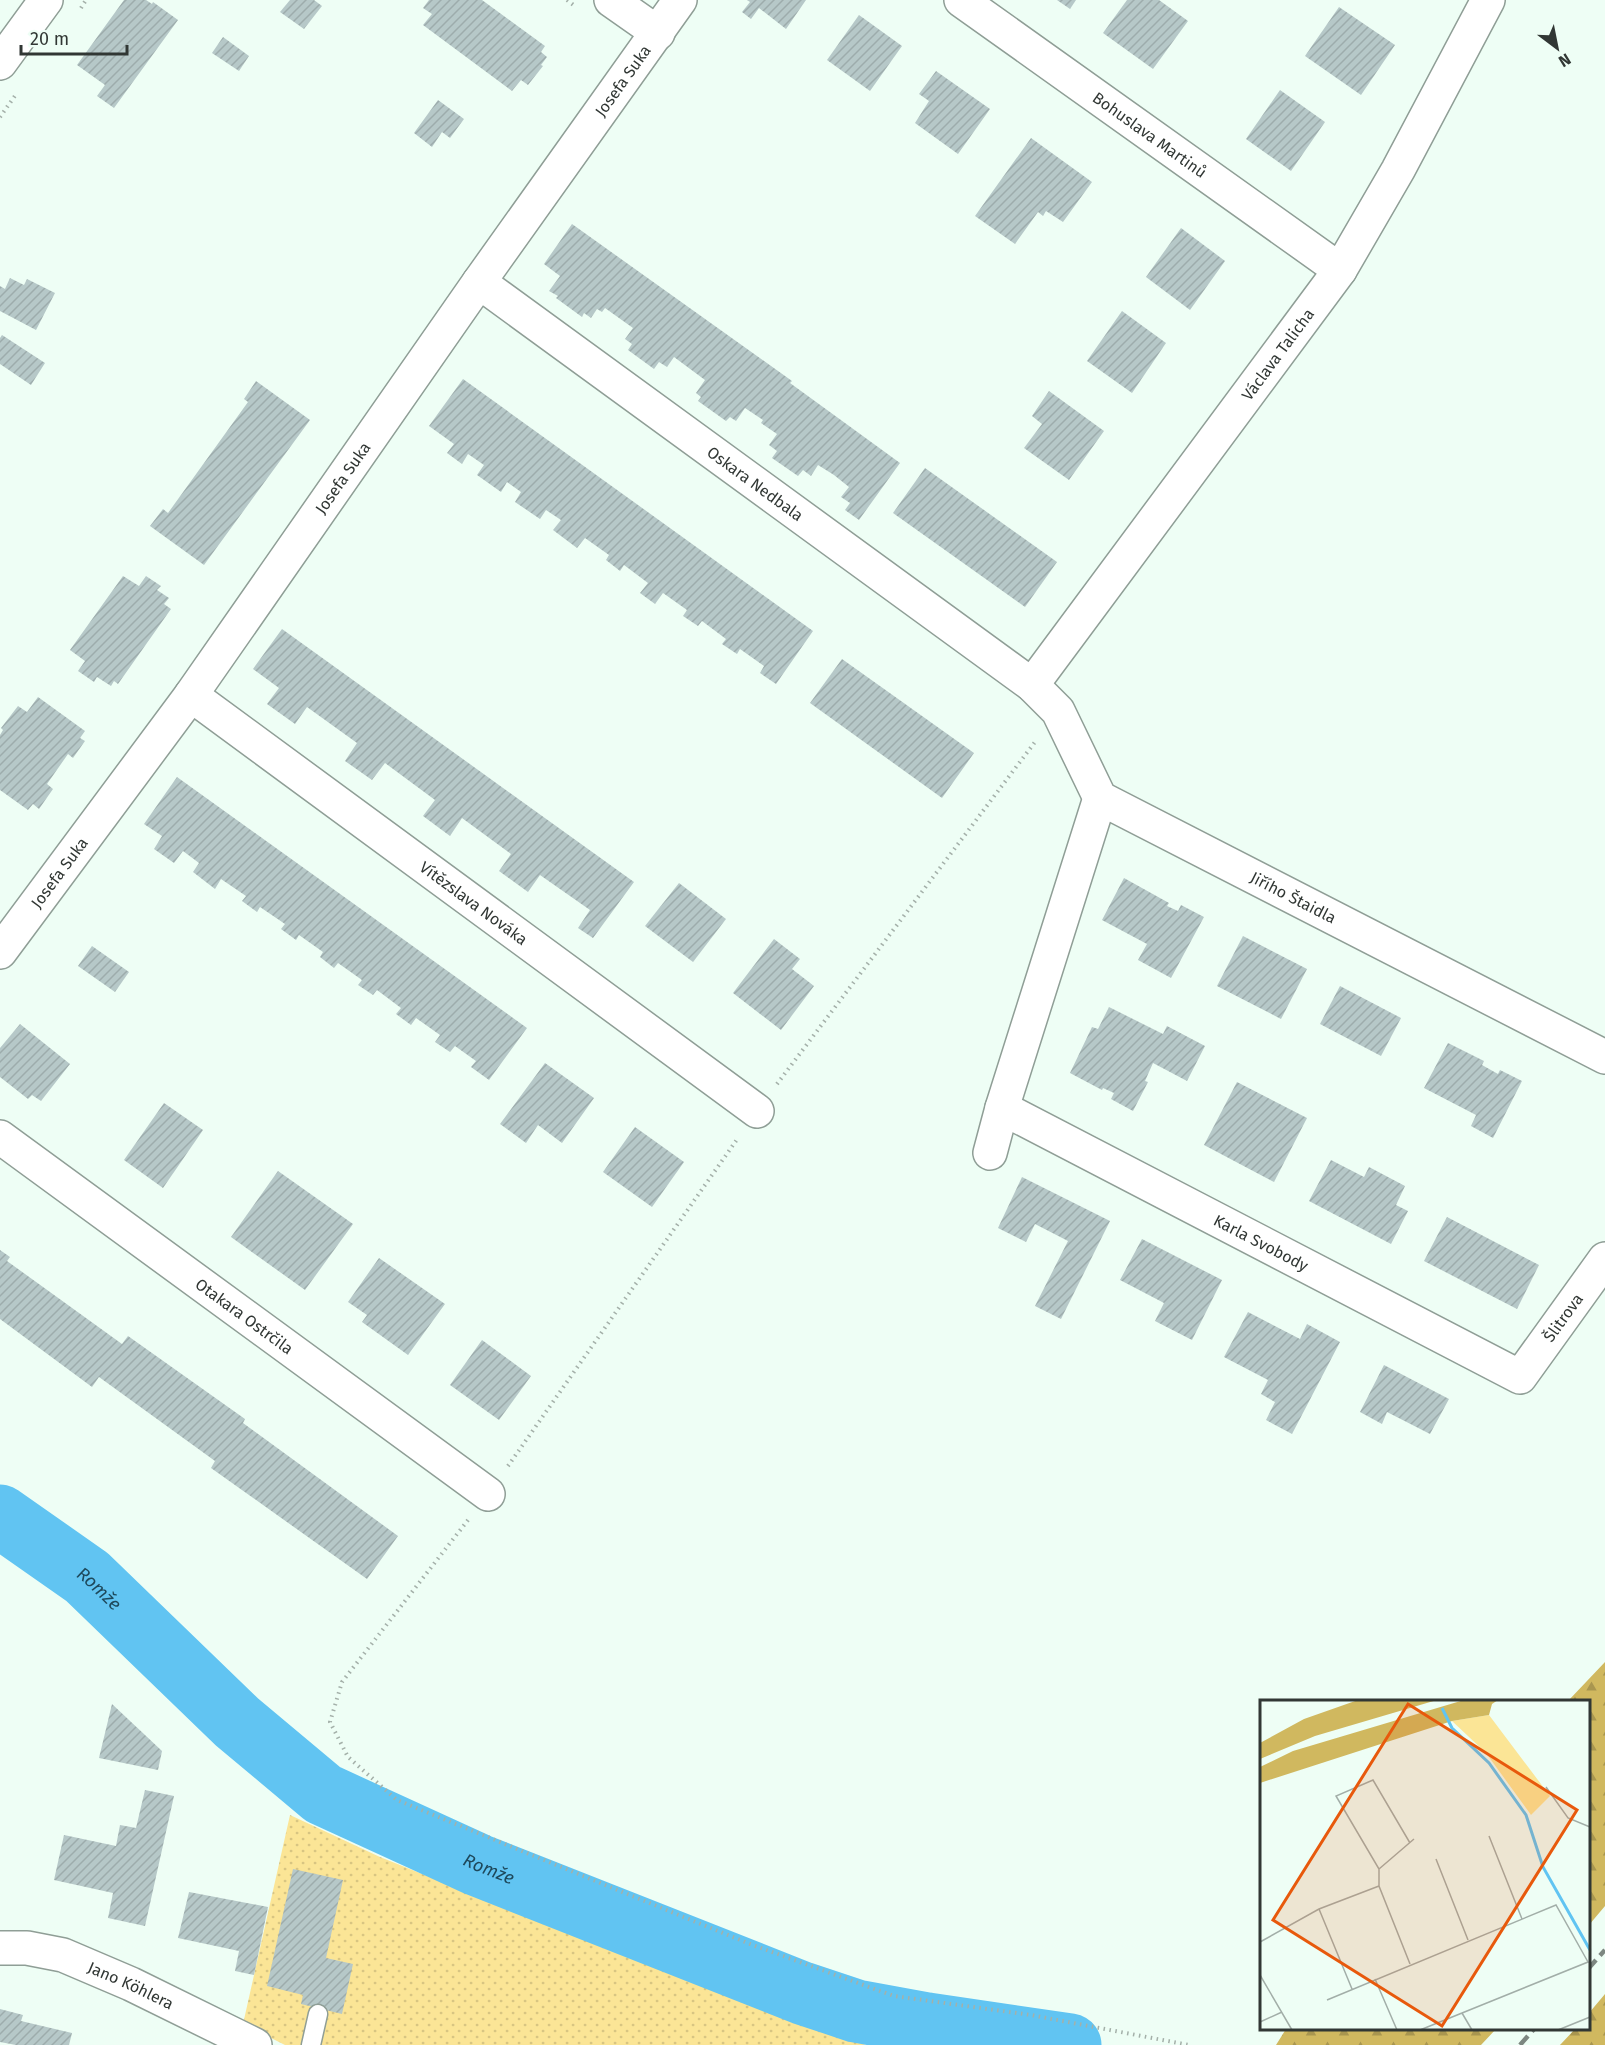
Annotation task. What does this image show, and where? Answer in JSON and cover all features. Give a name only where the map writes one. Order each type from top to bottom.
[{"type":"street","points":[[0,63],[46,0]]},
{"type":"street","points":[[611,0],[658,33]]},
{"type":"street","name":"Josefa Suka","points":[[0,952],[191,695],[479,282],[680,0]]},
{"type":"street","name":"Bohuslava Martinů","points":[[962,0],[1340,270]]},
{"type":"street","name":"Václava Talicha","points":[[1032,685],[1340,270],[1398,170],[1488,0]]},
{"type":"street","name":"Oskara Nedbala","points":[[479,282],[1032,685]]},
{"type":"street","points":[[990,1153],[1002,1108],[1100,798],[1058,711],[1032,685]]},
{"type":"street","name":"Vítězslava Nováka","points":[[191,695],[757,1111]]},
{"type":"street","name":"Jiřího Štaidla","points":[[1100,798],[1605,1057]]},
{"type":"street","name":"Karla Svobody","points":[[1002,1108],[1521,1377]]},
{"type":"street","name":"Otakara Ostrčila","points":[[0,1137],[488,1494]]},
{"type":"street","name":"Šlitrova","points":[[1521,1377],[1605,1259]]},
{"type":"street","name":"Jano Köhlera","points":[[0,1948],[27,1948],[63,1955],[131,1984],[255,2045]]},
{"type":"lane","points":[[311,2045],[318,2014]]},
{"type":"path","points":[[1058,711],[757,1111],[488,1494],[342,1682],[330,1722],[348,1757],[397,1800],[750,1944],[894,1996],[1031,2014],[1189,2045]]},
{"type":"shaded area","points":[[290,1815],[380,1857],[674,1975],[866,2045],[285,2045],[243,2024]]},
{"type":"green space","points":[[1605,1662],[1605,1906],[1590,1924],[1590,1700],[1569,1700]]},
{"type":"green space","points":[[1605,1994],[1605,2045],[1560,2045],[1574,2030],[1590,2030],[1590,2012]]},
{"type":"green space","points":[[1285,2030],[1495,2030],[1481,2045],[1276,2045]]},
{"type":"building","points":[[124,0],[146,0],[152,4],[153,2],[178,20],[114,108],[97,96],[105,85],[77,65]]},
{"type":"building","points":[[290,0],[314,0],[322,6],[304,29],[280,12]]},
{"type":"building","points":[[429,0],[482,0],[545,46],[541,52],[547,57],[541,65],[543,66],[528,85],[521,80],[512,91],[423,25],[432,14],[423,8]]},
{"type":"building","points":[[747,0],[806,0],[786,29],[759,8],[751,19],[742,12],[750,2]]},
{"type":"building","points":[[1057,0],[1076,0],[1070,9]]},
{"type":"building","points":[[1127,0],[1159,0],[1188,21],[1153,69],[1103,33]]},
{"type":"building","points":[[1339,7],[1395,45],[1361,95],[1305,56]]},
{"type":"building","points":[[859,15],[902,46],[870,91],[827,60]]},
{"type":"building","points":[[223,37],[249,56],[239,71],[212,53]]},
{"type":"building","points":[[936,71],[990,109],[958,154],[915,123],[929,101],[919,94]]},
{"type":"building","points":[[1280,90],[1325,122],[1291,171],[1246,139]]},
{"type":"building","points":[[438,100],[464,119],[450,138],[442,132],[432,147],[414,133]]},
{"type":"building","points":[[1031,138],[1092,182],[1063,222],[1046,211],[1043,216],[1038,212],[1015,244],[975,216]]},
{"type":"building","points":[[572,224],[792,381],[790,383],[900,463],[859,520],[845,510],[850,503],[841,497],[849,487],[834,475],[818,465],[811,476],[803,470],[798,476],[772,458],[777,451],[769,445],[777,434],[761,423],[763,420],[745,408],[736,421],[730,417],[726,421],[698,401],[701,397],[696,393],[705,380],[674,357],[667,367],[659,362],[654,369],[628,350],[632,344],[625,339],[633,328],[605,308],[602,312],[597,309],[591,318],[584,313],[582,317],[549,291],[560,276],[544,264]]},
{"type":"building","points":[[1181,228],[1225,261],[1190,310],[1146,277]]},
{"type":"building","points":[[10,278],[24,285],[27,279],[55,293],[36,330],[0,311],[0,286],[5,289]]},
{"type":"building","points":[[1122,311],[1166,343],[1132,393],[1087,361]]},
{"type":"building","points":[[2,335],[45,363],[31,385],[0,364]]},
{"type":"building","points":[[463,379],[813,631],[776,684],[760,673],[764,666],[740,649],[737,654],[722,644],[726,639],[702,621],[698,626],[683,616],[687,610],[663,593],[655,604],[640,593],[648,583],[624,565],[620,571],[606,560],[609,555],[585,538],[577,548],[553,530],[561,520],[546,510],[540,519],[515,502],[521,492],[507,482],[501,492],[477,475],[484,465],[468,454],[462,464],[447,453],[454,444],[429,426]]},
{"type":"building","points":[[256,381],[310,420],[204,565],[150,526],[163,509],[168,513],[248,402],[244,399]]},
{"type":"building","points":[[1049,391],[1104,431],[1069,480],[1024,448],[1042,424],[1032,416]]},
{"type":"building","points":[[925,468],[1057,562],[1025,607],[893,513]]},
{"type":"building","points":[[123,576],[139,586],[146,576],[161,586],[157,590],[169,598],[164,604],[171,609],[118,684],[114,681],[111,686],[97,677],[94,682],[78,671],[85,661],[70,650]]},
{"type":"building","points":[[282,629],[634,882],[593,938],[578,928],[590,910],[540,875],[528,892],[499,871],[511,854],[462,818],[450,836],[423,816],[435,800],[385,763],[372,780],[345,761],[357,743],[307,707],[295,724],[267,704],[279,688],[253,669]]},
{"type":"building","points":[[842,659],[974,753],[942,798],[810,703]]},
{"type":"building","points":[[38,697],[85,731],[80,738],[85,741],[73,758],[68,754],[47,784],[53,789],[39,809],[33,804],[28,810],[0,790],[0,735],[3,730],[1,728],[18,706],[27,712]]},
{"type":"building","points":[[177,777],[527,1028],[489,1080],[471,1067],[476,1061],[455,1046],[450,1052],[435,1042],[440,1035],[416,1018],[411,1025],[396,1014],[401,1008],[377,990],[373,995],[358,985],[362,980],[338,963],[334,968],[320,957],[323,952],[299,935],[296,940],[281,929],[285,924],[260,907],[257,912],[242,901],[246,896],[221,879],[215,889],[193,872],[199,863],[183,851],[174,863],[154,849],[162,836],[144,824]]},
{"type":"building","points":[[1124,878],[1169,903],[1167,906],[1178,911],[1181,905],[1204,917],[1171,978],[1138,960],[1147,944],[1102,920]]},
{"type":"building","points":[[679,883],[726,919],[693,962],[645,926]]},
{"type":"building","points":[[1243,936],[1307,969],[1281,1019],[1217,986]]},
{"type":"building","points":[[774,939],[800,959],[792,969],[814,986],[781,1030],[733,993]]},
{"type":"building","points":[[92,946],[129,972],[115,992],[78,966]]},
{"type":"building","points":[[1340,986],[1401,1018],[1381,1056],[1320,1024]]},
{"type":"building","points":[[1109,1007],[1163,1034],[1167,1026],[1205,1046],[1187,1081],[1153,1063],[1145,1081],[1148,1082],[1133,1111],[1111,1099],[1114,1093],[1103,1088],[1102,1090],[1070,1073],[1092,1027],[1098,1029]]},
{"type":"building","points":[[20,1024],[70,1064],[41,1101],[32,1095],[28,1099],[0,1077],[0,1048]]},
{"type":"building","points":[[1448,1043],[1484,1061],[1482,1065],[1498,1074],[1500,1070],[1522,1081],[1493,1138],[1471,1126],[1476,1115],[1424,1088]]},
{"type":"building","points":[[545,1063],[594,1098],[562,1143],[538,1125],[526,1143],[500,1124]]},
{"type":"building","points":[[1237,1082],[1307,1118],[1274,1182],[1204,1145]]},
{"type":"building","points":[[164,1103],[203,1130],[163,1188],[124,1160]]},
{"type":"building","points":[[635,1127],[684,1162],[652,1207],[603,1172]]},
{"type":"building","points":[[1331,1160],[1364,1177],[1369,1167],[1405,1186],[1396,1205],[1408,1211],[1391,1244],[1309,1201]]},
{"type":"building","points":[[278,1171],[353,1224],[305,1290],[231,1237]]},
{"type":"building","points":[[1022,1177],[1110,1221],[1061,1319],[1035,1306],[1068,1241],[1035,1224],[1026,1242],[998,1228]]},
{"type":"building","points":[[1447,1217],[1539,1265],[1517,1309],[1424,1261]]},
{"type":"building","points":[[1142,1239],[1222,1280],[1192,1340],[1155,1321],[1164,1303],[1120,1280]]},
{"type":"building","points":[[0,1250],[10,1257],[7,1261],[122,1344],[128,1336],[245,1419],[243,1423],[398,1536],[367,1579],[211,1468],[215,1461],[99,1377],[92,1387],[0,1319]]},
{"type":"building","points":[[379,1258],[445,1304],[408,1355],[362,1322],[367,1315],[348,1302]]},
{"type":"building","points":[[1248,1312],[1300,1339],[1307,1324],[1340,1342],[1292,1434],[1266,1420],[1275,1402],[1261,1394],[1268,1380],[1224,1357]]},
{"type":"building","points":[[482,1340],[531,1376],[499,1420],[450,1385]]},
{"type":"building","points":[[1384,1365],[1449,1399],[1430,1434],[1387,1412],[1382,1424],[1360,1412]]},
{"type":"building","points":[[112,1704],[162,1751],[158,1770],[99,1758]]},
{"type":"building","points":[[145,1790],[174,1796],[145,1926],[108,1918],[113,1893],[54,1880],[64,1835],[116,1846],[120,1825],[136,1828]]},
{"type":"building","points":[[293,1869],[343,1880],[326,1958],[353,1964],[342,2014],[301,2004],[303,1995],[267,1986]]},
{"type":"building","points":[[189,1892],[268,1907],[254,1975],[235,1971],[239,1951],[178,1938]]},
{"type":"building","points":[[0,2009],[23,2015],[21,2021],[72,2033],[69,2045],[16,2045],[0,2042]]},
{"type":"waterway","name":"Romže","points":[[0,1516],[87,1577],[237,1722],[323,1794],[478,1865],[802,1993],[856,2011],[1070,2045]]},
{"type":"railway","points":[[1590,1967],[1605,1950]]},
{"type":"railway","points":[[1520,2045],[1533,2030]]}]
